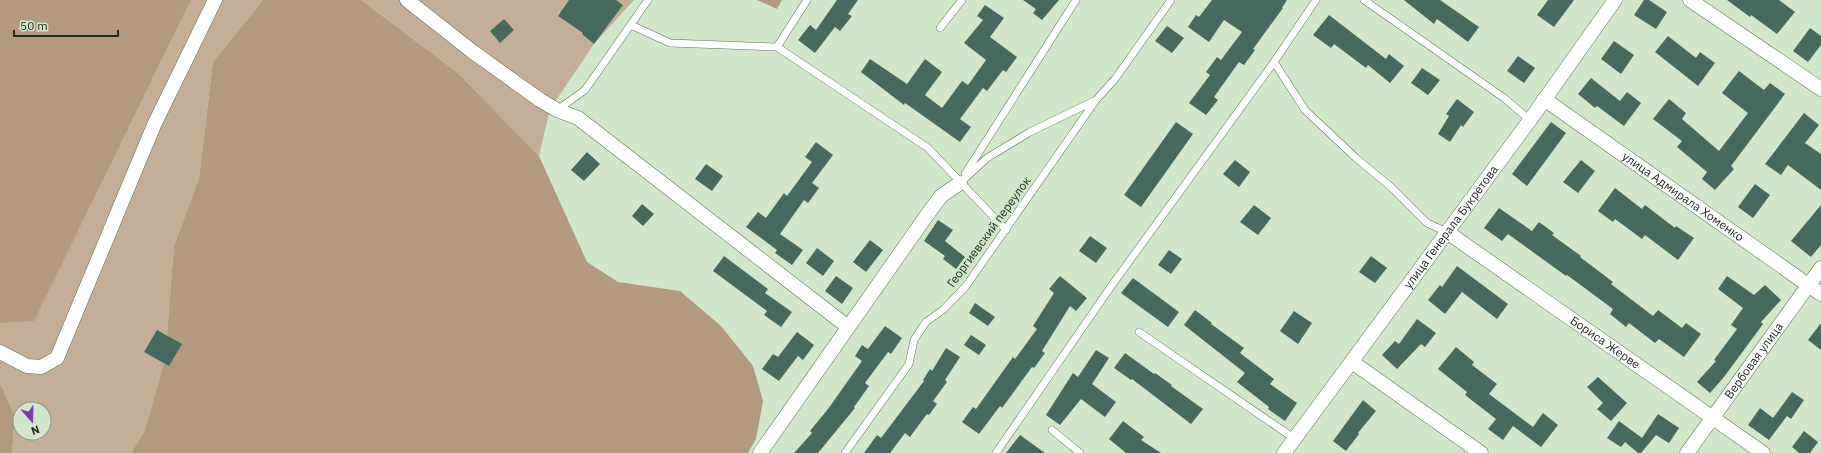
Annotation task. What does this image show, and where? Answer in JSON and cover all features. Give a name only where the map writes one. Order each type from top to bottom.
[{"type":"street","points":[[0,352],[27,366],[41,367],[57,358],[154,125],[216,0]]},
{"type":"street","points":[[407,0],[473,52],[557,110],[578,118],[848,326]]},
{"type":"street","name":"улица Генерала Букретова","points":[[1284,453],[1530,120],[1616,0]]},
{"type":"street","points":[[1690,0],[1821,89]]},
{"type":"street","name":"улица Адмирала Хоменко","points":[[1544,99],[1821,294]]},
{"type":"street","points":[[760,453],[941,196],[960,183]]},
{"type":"street","name":"Бориса Жерве","points":[[1447,232],[1763,453]]},
{"type":"street","name":"Вербовая улица","points":[[1687,453],[1821,268]]},
{"type":"street","points":[[1352,362],[1481,453]]},
{"type":"lane","points":[[557,110],[585,90],[648,0]]},
{"type":"lane","points":[[777,47],[807,0]]},
{"type":"lane","points":[[940,28],[962,0]]},
{"type":"lane","points":[[960,183],[1076,0]]},
{"type":"lane","points":[[960,183],[987,158],[1030,132],[1096,100],[1115,79],[1171,0]]},
{"type":"lane","points":[[996,453],[1112,285],[1274,62],[1316,0]]},
{"type":"lane","points":[[1364,0],[1498,94],[1530,120]]},
{"type":"lane","points":[[631,26],[670,43],[777,47],[928,148],[1006,230]]},
{"type":"lane","points":[[1274,62],[1305,110],[1356,158],[1391,187],[1428,223],[1447,232]]},
{"type":"lane","name":"Георгиевский переулок","points":[[845,453],[909,364],[914,340],[926,322],[944,309],[966,286],[1096,100]]},
{"type":"lane","points":[[1139,332],[1294,439]]},
{"type":"lane","points":[[1052,430],[1080,453]]},
{"type":"shaded area","points":[[0,0],[191,0],[34,321],[0,323]]},
{"type":"shaded area","points":[[191,0],[263,0],[213,62],[199,178],[174,246],[165,359],[145,430],[131,453],[12,453],[13,441],[52,441],[52,401],[12,401],[12,409],[0,383],[0,323],[34,320]]},
{"type":"shaded area","points":[[263,0],[361,0],[458,73],[539,156],[587,262],[618,282],[680,291],[721,326],[753,366],[763,401],[756,439],[748,453],[131,453],[145,430],[165,359],[174,246],[199,178],[213,62]]},
{"type":"shaded area","points":[[361,0],[634,0],[594,44],[550,109],[539,156],[458,73]]},
{"type":"shaded area","points":[[757,0],[782,0],[777,9]]},
{"type":"shaded area","points":[[0,383],[12,409],[13,441],[12,453],[0,453]]},
{"type":"building","points":[[569,0],[616,0],[623,5],[594,44],[582,34],[583,33],[558,16]]},
{"type":"building","points":[[837,0],[858,0],[848,14],[852,16],[840,31],[835,27],[815,53],[798,40],[810,25],[816,30]]},
{"type":"building","points":[[1023,0],[1059,0],[1042,20],[1033,13],[1036,9]]},
{"type":"building","points":[[1212,0],[1287,0],[1283,8],[1253,49],[1255,50],[1244,65],[1239,62],[1214,97],[1218,100],[1206,115],[1189,103],[1210,75],[1206,72],[1217,57],[1221,60],[1242,32],[1224,20],[1209,42],[1188,27],[1196,15],[1199,17]]},
{"type":"building","points":[[1404,0],[1440,0],[1479,27],[1468,42],[1437,19],[1434,24]]},
{"type":"building","points":[[1548,0],[1574,0],[1554,27],[1537,15]]},
{"type":"building","points":[[1644,0],[1649,0],[1667,12],[1656,29],[1634,15]]},
{"type":"building","points":[[1727,0],[1779,0],[1795,12],[1777,34]]},
{"type":"building","points":[[985,5],[1004,18],[990,37],[1017,57],[1006,72],[1003,70],[987,91],[983,88],[960,119],[971,127],[960,142],[905,103],[904,105],[861,72],[870,59],[907,84],[925,59],[942,72],[925,95],[942,108],[962,81],[968,85],[986,60],[964,43],[983,20],[977,16]]},
{"type":"building","points":[[1329,15],[1386,59],[1389,54],[1404,66],[1390,83],[1368,65],[1366,68],[1334,44],[1331,48],[1313,35]]},
{"type":"building","points":[[504,19],[514,30],[500,43],[490,31]]},
{"type":"building","points":[[1167,26],[1184,38],[1172,53],[1155,41]]},
{"type":"building","points":[[1810,28],[1821,36],[1821,45],[1808,62],[1793,51]]},
{"type":"building","points":[[1668,36],[1696,58],[1700,52],[1715,63],[1698,86],[1655,52]]},
{"type":"building","points":[[1614,41],[1634,55],[1621,74],[1601,59]]},
{"type":"building","points":[[1518,56],[1535,68],[1524,83],[1507,71]]},
{"type":"building","points":[[1422,68],[1440,80],[1428,95],[1411,83]]},
{"type":"building","points":[[1739,71],[1764,90],[1770,83],[1785,94],[1731,166],[1734,169],[1715,190],[1702,179],[1707,172],[1677,147],[1682,141],[1653,119],[1669,99],[1686,113],[1682,119],[1719,151],[1748,113],[1722,93]]},
{"type":"building","points":[[1591,78],[1620,101],[1627,92],[1641,103],[1624,126],[1597,106],[1595,108],[1578,94]]},
{"type":"building","points":[[1457,99],[1474,112],[1463,127],[1461,125],[1450,142],[1438,134],[1449,116],[1446,114]]},
{"type":"building","points":[[1804,113],[1819,125],[1805,143],[1821,154],[1821,190],[1788,165],[1781,175],[1765,164]]},
{"type":"building","points":[[1176,122],[1193,134],[1141,207],[1124,195]]},
{"type":"building","points":[[1551,122],[1566,133],[1527,186],[1512,174]]},
{"type":"building","points":[[816,142],[833,155],[812,183],[819,188],[808,203],[804,200],[780,234],[803,250],[792,265],[775,253],[777,250],[746,227],[758,212],[766,218],[784,193],[787,196],[812,162],[805,157]]},
{"type":"building","points":[[587,152],[600,164],[584,181],[571,170]]},
{"type":"building","points":[[1235,160],[1250,172],[1239,187],[1223,174]]},
{"type":"building","points":[[1581,160],[1595,171],[1578,193],[1563,182]]},
{"type":"building","points":[[706,164],[723,176],[712,191],[695,179]]},
{"type":"building","points":[[1755,184],[1770,195],[1753,218],[1738,207]]},
{"type":"building","points":[[1615,188],[1642,209],[1645,205],[1675,228],[1676,226],[1694,238],[1678,260],[1645,235],[1642,239],[1615,219],[1613,222],[1598,211]]},
{"type":"building","points":[[642,204],[654,214],[643,226],[632,216]]},
{"type":"building","points":[[1254,205],[1271,218],[1258,235],[1240,222]]},
{"type":"building","points":[[1821,205],[1821,245],[1811,257],[1791,241]]},
{"type":"building","points":[[1499,208],[1532,231],[1539,222],[1554,233],[1552,235],[1613,282],[1611,284],[1653,316],[1658,310],[1682,328],[1686,323],[1701,334],[1684,357],[1659,339],[1655,343],[1629,323],[1626,327],[1610,314],[1613,309],[1567,275],[1566,276],[1508,234],[1502,241],[1484,228]]},
{"type":"building","points":[[938,220],[953,230],[945,241],[965,257],[956,269],[943,259],[945,256],[924,241]]},
{"type":"building","points":[[1090,236],[1107,248],[1096,263],[1079,251]]},
{"type":"building","points":[[870,240],[883,250],[866,272],[853,262]]},
{"type":"building","points":[[817,248],[834,261],[823,276],[806,263]]},
{"type":"building","points":[[1169,250],[1182,259],[1171,274],[1158,265]]},
{"type":"building","points":[[724,256],[768,289],[765,293],[792,312],[781,327],[764,315],[767,311],[713,271]]},
{"type":"building","points":[[1371,256],[1387,268],[1375,283],[1359,272]]},
{"type":"building","points":[[1457,266],[1508,304],[1497,319],[1462,292],[1445,314],[1428,300],[1440,285],[1442,287]]},
{"type":"building","points":[[836,276],[853,288],[842,304],[825,291]]},
{"type":"building","points":[[1060,276],[1087,298],[1076,311],[1070,306],[1042,351],[1045,353],[1034,368],[1032,367],[1002,408],[1000,406],[979,434],[962,422],[973,407],[976,409],[1013,357],[1015,359],[1037,329],[1033,326],[1054,293],[1049,289]]},
{"type":"building","points":[[1727,276],[1754,295],[1765,285],[1781,300],[1761,322],[1763,324],[1724,377],[1710,393],[1697,382],[1716,361],[1714,360],[1737,329],[1731,325],[1743,308],[1718,289]]},
{"type":"building","points":[[1133,278],[1179,312],[1168,327],[1121,293]]},
{"type":"building","points":[[975,303],[995,317],[988,326],[969,313]]},
{"type":"building","points":[[1195,310],[1212,323],[1211,324],[1244,348],[1240,353],[1274,379],[1270,384],[1297,403],[1285,421],[1268,409],[1269,407],[1237,382],[1245,373],[1184,325]]},
{"type":"building","points":[[1294,311],[1312,323],[1298,344],[1280,331]]},
{"type":"building","points":[[1417,319],[1436,333],[1425,347],[1421,344],[1397,369],[1382,355],[1395,341],[1399,344]]},
{"type":"building","points":[[1821,323],[1821,350],[1808,340]]},
{"type":"building","points":[[885,326],[902,338],[891,354],[888,352],[865,383],[869,386],[854,407],[855,408],[818,453],[794,453],[812,433],[810,431],[828,409],[862,361],[855,356],[862,345],[868,349]]},
{"type":"building","points":[[157,330],[182,344],[169,366],[144,352]]},
{"type":"building","points":[[797,332],[814,345],[803,360],[798,356],[779,381],[762,369],[773,354],[778,357]]},
{"type":"building","points":[[971,335],[986,345],[979,355],[964,345]]},
{"type":"building","points":[[1456,347],[1474,362],[1472,365],[1497,384],[1489,394],[1533,427],[1543,413],[1558,425],[1541,447],[1513,426],[1503,440],[1488,429],[1496,419],[1465,395],[1467,392],[1438,369]]},
{"type":"building","points":[[946,348],[960,357],[945,380],[947,382],[933,401],[937,404],[929,415],[927,414],[910,437],[905,433],[890,453],[864,453],[877,435],[881,438],[924,381],[923,380],[930,369],[932,371]]},
{"type":"building","points":[[1096,350],[1109,358],[1092,384],[1116,402],[1105,417],[1081,399],[1060,425],[1046,415],[1073,373],[1078,377]]},
{"type":"building","points":[[1125,353],[1172,385],[1171,386],[1203,409],[1191,424],[1132,379],[1131,380],[1114,368]]},
{"type":"building","points":[[1598,377],[1627,403],[1611,421],[1597,409],[1603,403],[1587,387]]},
{"type":"building","points":[[1792,392],[1804,400],[1791,419],[1787,416],[1769,440],[1748,425],[1760,408],[1773,418]]},
{"type":"building","points":[[1363,400],[1376,411],[1346,451],[1333,441]]},
{"type":"building","points":[[1658,414],[1679,428],[1669,443],[1656,435],[1641,453],[1638,453],[1625,442],[1621,447],[1607,438],[1619,421],[1642,438]]},
{"type":"building","points":[[1123,421],[1144,437],[1141,440],[1161,453],[1126,453],[1109,439]]},
{"type":"building","points":[[1804,431],[1818,442],[1810,453],[1799,453],[1792,447]]},
{"type":"building","points":[[1020,435],[1045,453],[1006,453]]}]
